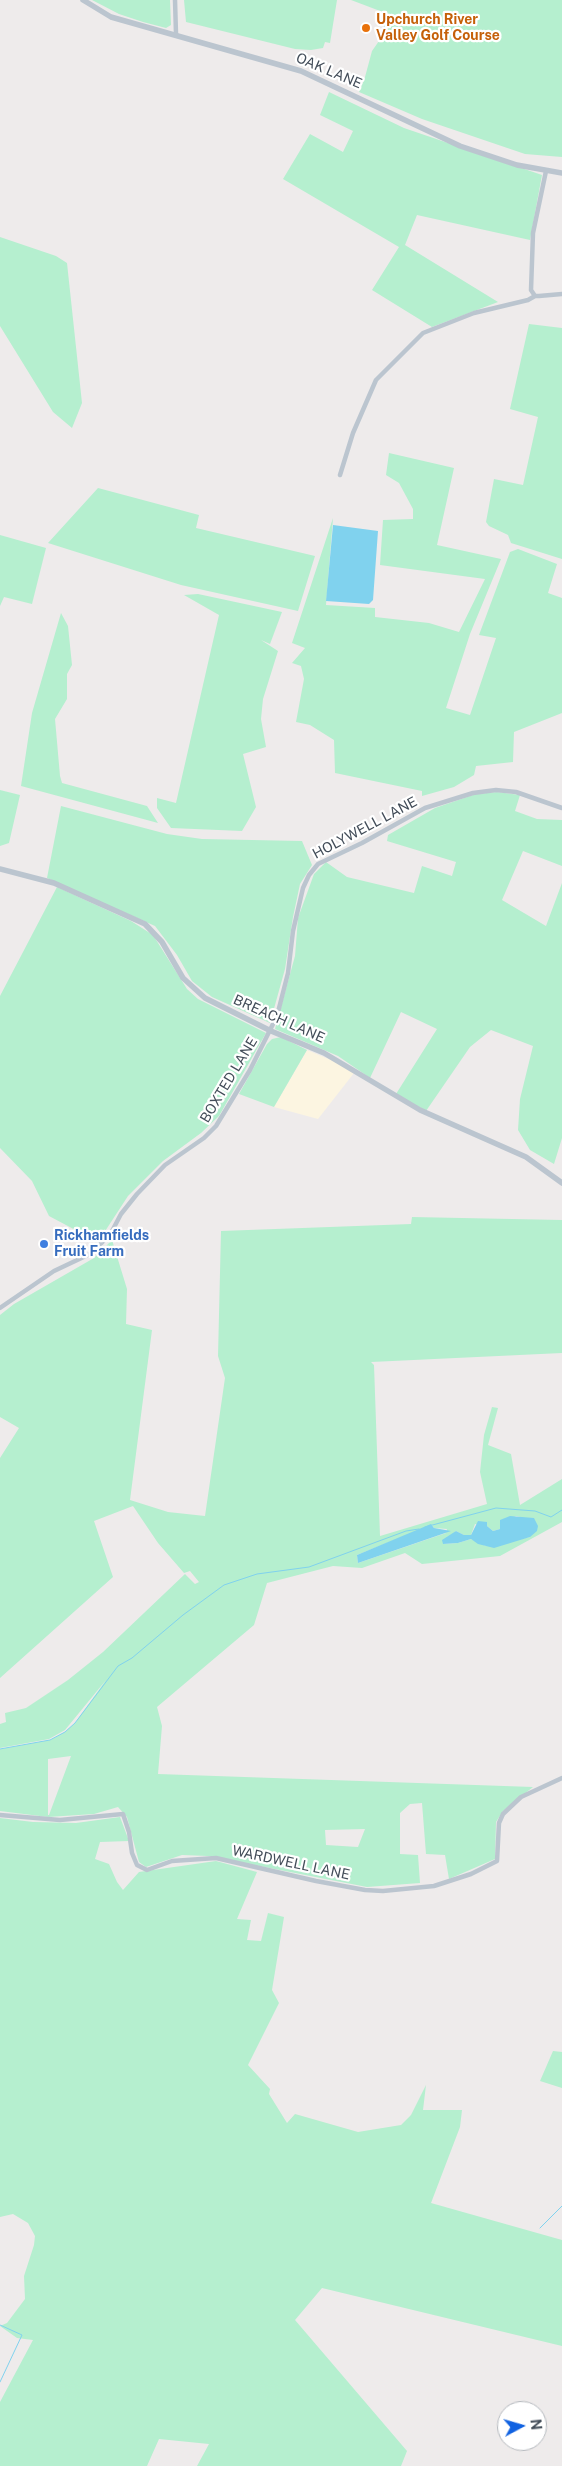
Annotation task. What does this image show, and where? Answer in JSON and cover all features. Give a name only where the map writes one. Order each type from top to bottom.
[{"type":"street","name":"OAK LANE","points":[[83,0],[111,16],[301,71],[373,104],[446,141],[492,157],[546,171],[562,173]]},
{"type":"street","points":[[175,0],[176,34]]},
{"type":"street","points":[[535,296],[532,290],[533,233],[546,171]]},
{"type":"street","points":[[340,475],[353,433],[376,380],[422,333],[474,313],[528,300],[535,296],[562,294]]},
{"type":"street","name":"HOLYWELL LANE","points":[[271,1031],[288,973],[293,931],[303,888],[309,875],[318,864],[362,843],[425,808],[473,793],[496,790],[516,792],[562,808]]},
{"type":"street","name":"BREACH LANE","points":[[0,870],[54,883],[145,924],[162,942],[183,978],[204,998],[271,1031],[324,1053],[420,1110],[526,1157],[562,1183]]},
{"type":"street","name":"BOXTED LANE","points":[[0,1308],[34,1283],[92,1253],[101,1245],[137,1194],[165,1165],[204,1138],[216,1126],[271,1031]]},
{"type":"street","name":"WARDWELL LANE","points":[[0,1815],[60,1820],[123,1814],[137,1866],[146,1870],[181,1859],[216,1858],[316,1881],[365,1890],[383,1891],[434,1886],[471,1874],[497,1861],[499,1823],[503,1814],[521,1796],[562,1778]]},
{"type":"shaded area","points":[[307,1050],[338,1063],[354,1073],[318,1119],[274,1107]]},
{"type":"green space","points":[[92,0],[170,0],[171,25],[166,28],[143,22],[119,14]]},
{"type":"green space","points":[[184,0],[337,0],[330,43],[325,42],[323,48],[311,50],[295,49],[186,22]]},
{"type":"green space","points":[[351,0],[562,0],[562,157],[525,154],[422,119],[359,92],[372,51],[379,41],[388,14]]},
{"type":"green space","points":[[329,92],[404,128],[542,175],[530,240],[417,215],[405,245],[498,302],[432,327],[372,290],[399,247],[283,179],[310,134],[343,152],[353,131],[320,115]]},
{"type":"green space","points":[[0,237],[56,256],[67,263],[82,403],[72,428],[53,412],[0,326]]},
{"type":"green space","points":[[529,324],[562,328],[562,559],[511,543],[508,535],[489,526],[486,522],[494,479],[523,485],[538,417],[510,409]]},
{"type":"green space","points":[[389,453],[454,468],[437,545],[501,559],[470,634],[446,708],[470,715],[496,638],[479,635],[510,552],[518,549],[557,564],[548,593],[562,598],[562,713],[514,732],[513,762],[476,766],[474,775],[454,787],[422,796],[422,791],[335,773],[334,740],[310,725],[296,722],[304,679],[301,666],[292,663],[305,648],[292,643],[333,518],[326,605],[375,608],[375,617],[429,623],[459,632],[485,579],[380,565],[383,520],[413,519],[413,509],[399,483],[386,475]]},
{"type":"green space","points":[[98,488],[199,515],[196,528],[315,556],[298,611],[181,585],[48,543]]},
{"type":"green space","points":[[0,535],[46,548],[32,604],[4,597],[0,606]]},
{"type":"green space","points":[[198,594],[282,612],[270,644],[261,640],[278,651],[263,699],[261,719],[266,747],[243,754],[256,807],[242,831],[171,828],[157,808],[157,798],[176,803],[219,615],[184,595]]},
{"type":"green space","points":[[61,613],[68,626],[72,665],[67,674],[67,699],[55,719],[62,783],[147,806],[158,823],[21,786],[32,713]]},
{"type":"green space","points":[[0,790],[20,795],[9,843],[0,846]]},
{"type":"green space","points":[[497,792],[520,795],[515,811],[537,819],[562,820],[562,866],[523,851],[502,900],[546,926],[562,883],[562,1138],[554,1164],[530,1150],[518,1130],[520,1099],[533,1046],[491,1030],[470,1047],[426,1111],[396,1094],[437,1029],[401,1012],[370,1078],[338,1056],[275,1029],[295,956],[298,918],[314,874],[326,862],[347,877],[414,893],[422,866],[452,876],[456,862],[387,841],[388,835],[435,808],[476,794]]},
{"type":"green space","points":[[61,806],[167,834],[202,839],[302,841],[312,865],[300,884],[285,969],[270,1023],[212,997],[192,981],[177,955],[155,926],[47,878]]},
{"type":"green space","points":[[57,887],[131,921],[153,935],[187,989],[198,999],[266,1033],[219,1116],[201,1133],[163,1161],[128,1196],[98,1242],[49,1216],[32,1181],[0,1148],[0,996]]},
{"type":"green space","points":[[281,1037],[307,1050],[274,1107],[239,1094],[267,1044],[272,1039]]},
{"type":"green space","points":[[412,1217],[562,1220],[562,1353],[371,1362],[374,1365],[380,1536],[487,1504],[480,1472],[484,1435],[492,1407],[498,1408],[488,1445],[511,1454],[520,1505],[562,1479],[562,1522],[500,1556],[422,1564],[405,1553],[362,1568],[333,1566],[267,1583],[254,1625],[157,1707],[162,1726],[158,1774],[533,1787],[503,1811],[496,1822],[495,1859],[449,1879],[445,1855],[426,1854],[422,1803],[410,1804],[400,1813],[400,1854],[418,1855],[420,1883],[367,1887],[208,1856],[182,1855],[146,1867],[139,1862],[127,1817],[118,1807],[94,1814],[48,1817],[0,1811],[0,1749],[50,1740],[65,1732],[75,1723],[106,1680],[65,1730],[49,1739],[0,1748],[0,1724],[6,1722],[5,1713],[26,1708],[68,1680],[103,1652],[185,1574],[195,1584],[199,1582],[190,1571],[184,1573],[158,1543],[133,1506],[94,1521],[113,1577],[0,1678],[0,1458],[19,1428],[0,1417],[0,1315],[14,1304],[94,1258],[112,1240],[127,1289],[126,1324],[152,1330],[130,1500],[168,1512],[205,1516],[225,1378],[218,1356],[221,1231],[411,1224]],"holes":[[[516,1516],[520,1517],[530,1537],[486,1546],[471,1539],[458,1543],[443,1544],[456,1531],[464,1535],[471,1535],[475,1524],[487,1526],[493,1531],[500,1529],[500,1524]],[[432,1525],[434,1528],[447,1529],[446,1533],[358,1563],[357,1555]],[[71,1756],[49,1815],[48,1815],[48,1759]],[[365,1829],[358,1847],[326,1845],[325,1830]]]},
{"type":"green space","points":[[120,1817],[129,1841],[100,1842],[95,1859],[109,1864],[123,1890],[139,1872],[216,1861],[257,1872],[237,1919],[251,1920],[247,1940],[261,1941],[268,1913],[284,1917],[272,1990],[279,2003],[248,2065],[270,2089],[269,2094],[287,2123],[295,2114],[358,2132],[401,2125],[411,2115],[426,2085],[423,2110],[462,2110],[460,2127],[431,2203],[562,2240],[562,2346],[322,2288],[295,2320],[407,2451],[401,2466],[197,2466],[209,2444],[159,2439],[147,2466],[0,2466],[0,2402],[33,2340],[17,2338],[0,2326],[7,2323],[25,2299],[24,2276],[35,2236],[28,2223],[13,2214],[0,2217],[0,1818],[33,1822],[76,1823]]},
{"type":"green space","points":[[553,2051],[562,2052],[562,2088],[540,2081]]},
{"type":"water","points":[[333,525],[378,531],[373,600],[369,604],[326,601]]},
{"type":"water","points":[[510,1516],[534,1518],[538,1526],[537,1531],[530,1537],[494,1548],[478,1544],[471,1539],[458,1543],[443,1544],[442,1540],[456,1531],[464,1535],[471,1535],[478,1521],[487,1522],[487,1526],[493,1531],[500,1529],[500,1520]]},
{"type":"water","points":[[431,1524],[434,1528],[451,1531],[358,1563],[357,1555]]},
{"type":"waterway","points":[[425,1527],[496,1508],[535,1511],[551,1517],[562,1510]]},
{"type":"waterway","points":[[0,1749],[50,1740],[65,1732],[75,1723],[118,1666],[132,1658],[183,1615],[224,1585],[257,1574],[309,1567],[406,1531],[419,1529]]},
{"type":"waterway","points":[[540,2228],[562,2206]]},
{"type":"waterway","points":[[0,2325],[22,2335],[0,2382]]},
{"type":"place","name":"Upchurch River Valley Golf Course","points":[[366,28]]},
{"type":"place","name":"Rickhamfields Fruit Farm","points":[[44,1244]]}]
